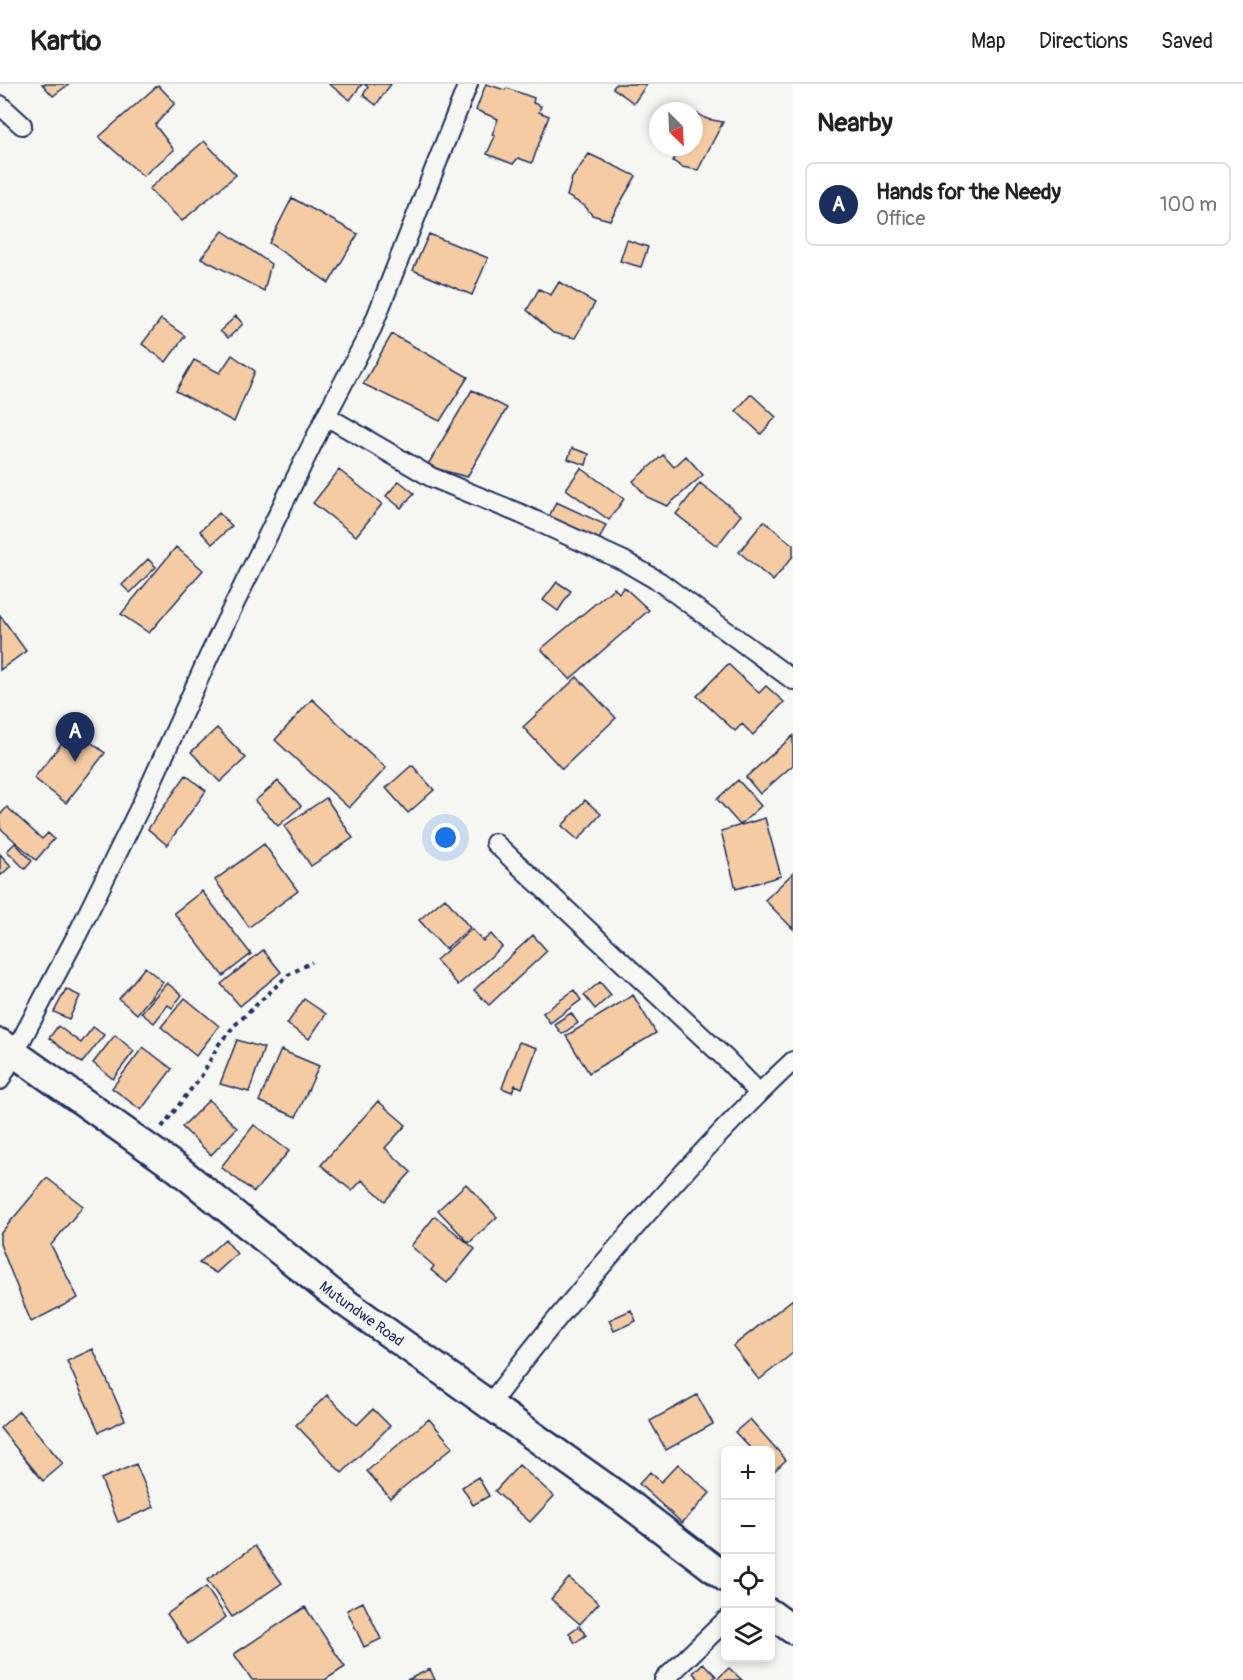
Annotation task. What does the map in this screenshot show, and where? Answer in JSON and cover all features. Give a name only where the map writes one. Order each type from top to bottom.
[{"type":"main road","name":"Mutundwe Road","points":[[6,1048],[178,1169],[332,1293],[625,1501],[721,1574]]},
{"type":"street","points":[[0,1080],[6,1048],[78,933],[134,820],[209,656],[326,416],[372,328],[468,84]]},
{"type":"street","points":[[0,105],[21,125]]},
{"type":"street","points":[[326,416],[431,477],[521,514],[624,561],[660,582],[793,680]]},
{"type":"street","points":[[495,843],[685,1020],[759,1093]]},
{"type":"street","points":[[490,1404],[529,1352],[591,1277],[707,1147],[793,1061]]},
{"type":"street","points":[[664,1680],[721,1625]]},
{"type":"path","points":[[146,1146],[202,1075],[219,1044],[235,1025],[288,975],[312,962]]},
{"type":"building","points":[[42,84],[69,84],[53,96]]},
{"type":"building","points":[[329,84],[362,84],[350,100]]},
{"type":"building","points":[[364,84],[391,84],[376,105],[363,95],[368,87]]},
{"type":"building","points":[[486,84],[505,90],[507,88],[534,98],[533,103],[541,106],[539,112],[549,116],[532,163],[518,158],[513,164],[487,154],[495,136],[492,135],[498,119],[476,110]]},
{"type":"building","points":[[616,84],[647,84],[634,103],[613,88]]},
{"type":"building","points":[[158,85],[175,103],[155,125],[174,150],[143,176],[99,137]]},
{"type":"building","points":[[703,117],[723,122],[698,170],[682,167],[673,161],[676,156],[703,156]]},
{"type":"building","points":[[204,141],[236,175],[182,221],[149,189]]},
{"type":"building","points":[[589,154],[636,176],[610,220],[592,215],[585,206],[567,196],[572,178]]},
{"type":"building","points":[[292,198],[358,234],[329,283],[269,243]]},
{"type":"building","points":[[223,231],[271,264],[264,291],[201,258]]},
{"type":"building","points":[[429,234],[488,258],[472,295],[413,270]]},
{"type":"building","points":[[627,240],[648,247],[641,267],[620,261]]},
{"type":"building","points":[[559,282],[595,303],[575,338],[553,333],[527,310],[539,289],[551,295]]},
{"type":"building","points":[[236,316],[243,324],[228,338],[220,331]]},
{"type":"building","points":[[161,319],[185,336],[166,362],[142,344]]},
{"type":"building","points":[[392,334],[468,377],[440,421],[363,384]]},
{"type":"building","points":[[232,355],[255,371],[234,422],[176,391],[194,360],[220,373]]},
{"type":"building","points":[[472,390],[507,408],[467,477],[427,466]]},
{"type":"building","points":[[751,394],[776,417],[761,434],[736,411]]},
{"type":"building","points":[[572,448],[589,454],[586,465],[568,459]]},
{"type":"building","points":[[663,455],[674,467],[686,456],[703,475],[667,506],[647,497],[633,481]]},
{"type":"building","points":[[581,468],[624,499],[609,520],[566,489]]},
{"type":"building","points":[[339,470],[382,504],[356,536],[313,503]]},
{"type":"building","points":[[399,481],[414,493],[401,508],[386,496]]},
{"type":"building","points":[[700,483],[741,515],[717,546],[676,514]]},
{"type":"building","points":[[556,502],[606,525],[598,542],[548,519]]},
{"type":"building","points":[[219,513],[232,526],[212,544],[200,531]]},
{"type":"building","points":[[764,521],[793,545],[793,556],[773,581],[739,552]]},
{"type":"building","points":[[176,547],[203,570],[149,633],[121,614]]},
{"type":"building","points":[[148,559],[156,567],[130,593],[122,585]]},
{"type":"building","points":[[557,582],[571,591],[558,611],[543,600]]},
{"type":"building","points":[[624,587],[649,610],[570,679],[541,649],[614,588],[619,593]]},
{"type":"building","points":[[0,615],[26,651],[0,670]]},
{"type":"building","points":[[728,664],[759,693],[766,686],[784,702],[753,735],[742,724],[735,731],[697,696]]},
{"type":"building","points":[[577,677],[616,718],[562,769],[523,727]]},
{"type":"building","points":[[312,699],[386,768],[349,808],[275,740]]},
{"type":"building","points":[[217,728],[246,758],[220,782],[191,752]]},
{"type":"building","points":[[73,729],[105,753],[66,803],[34,778]]},
{"type":"building","points":[[793,736],[793,765],[760,794],[746,777]]},
{"type":"building","points":[[412,765],[434,790],[408,813],[386,788]]},
{"type":"building","points":[[186,775],[206,791],[167,845],[148,829]]},
{"type":"building","points":[[738,780],[761,806],[740,825],[717,799]]},
{"type":"building","points":[[278,781],[301,806],[278,826],[255,801]]},
{"type":"building","points":[[326,798],[353,838],[311,866],[284,826]]},
{"type":"building","points":[[585,800],[601,814],[578,840],[562,826]]},
{"type":"building","points":[[7,807],[42,839],[48,833],[54,839],[36,860],[0,828],[0,815]]},
{"type":"building","points":[[765,818],[781,876],[736,889],[721,831]]},
{"type":"building","points":[[15,843],[32,861],[25,869],[7,851]]},
{"type":"building","points":[[264,844],[298,891],[249,927],[215,880]]},
{"type":"building","points":[[0,854],[11,866],[0,876]]},
{"type":"building","points":[[793,873],[793,929],[765,900]]},
{"type":"building","points":[[202,891],[251,954],[223,976],[174,913]]},
{"type":"building","points":[[445,898],[470,928],[445,949],[419,920]]},
{"type":"building","points":[[472,929],[483,941],[491,934],[502,947],[458,985],[436,960]]},
{"type":"building","points":[[533,935],[547,951],[489,1005],[474,990]]},
{"type":"building","points":[[263,950],[281,972],[240,1006],[221,984]]},
{"type":"building","points":[[145,967],[163,982],[137,1014],[119,999]]},
{"type":"building","points":[[600,982],[611,995],[595,1009],[584,995]]},
{"type":"building","points":[[167,983],[182,995],[172,1008],[168,1005],[154,1023],[141,1013]]},
{"type":"building","points":[[66,989],[80,996],[69,1019],[54,1012]]},
{"type":"building","points":[[574,990],[581,1000],[550,1023],[543,1013]]},
{"type":"building","points":[[633,995],[656,1033],[589,1073],[566,1036]]},
{"type":"building","points":[[185,998],[219,1026],[196,1056],[161,1027]]},
{"type":"building","points":[[304,999],[326,1014],[309,1039],[287,1024]]},
{"type":"building","points":[[571,1013],[578,1023],[562,1034],[554,1024]]},
{"type":"building","points":[[58,1026],[81,1043],[93,1027],[104,1035],[82,1063],[49,1038]]},
{"type":"building","points":[[115,1035],[134,1051],[113,1079],[93,1063]]},
{"type":"building","points":[[237,1040],[264,1048],[249,1092],[220,1084]]},
{"type":"building","points":[[519,1042],[537,1048],[522,1088],[515,1085],[512,1092],[502,1088]]},
{"type":"building","points":[[143,1047],[172,1069],[141,1110],[112,1088]]},
{"type":"building","points":[[281,1050],[319,1066],[296,1117],[259,1101]]},
{"type":"building","points":[[209,1100],[237,1128],[211,1155],[182,1127]]},
{"type":"building","points":[[378,1101],[406,1125],[385,1148],[411,1172],[385,1201],[362,1180],[352,1191],[321,1165]]},
{"type":"building","points":[[254,1125],[289,1151],[254,1192],[221,1167]]},
{"type":"building","points":[[47,1178],[83,1206],[51,1245],[78,1298],[31,1322],[0,1244],[0,1234]]},
{"type":"building","points":[[466,1184],[497,1217],[469,1243],[438,1210]]},
{"type":"building","points":[[435,1216],[475,1249],[447,1283],[431,1270],[434,1266],[411,1246]]},
{"type":"building","points":[[225,1239],[237,1254],[216,1273],[199,1263]]},
{"type":"building","points":[[793,1299],[793,1353],[759,1380],[733,1346]]},
{"type":"building","points":[[631,1310],[636,1321],[614,1331],[609,1320]]},
{"type":"building","points":[[93,1349],[125,1420],[99,1432],[67,1361]]},
{"type":"building","points":[[327,1395],[357,1425],[373,1409],[390,1426],[342,1473],[296,1425]]},
{"type":"building","points":[[697,1395],[713,1424],[666,1450],[650,1421]]},
{"type":"building","points":[[19,1411],[63,1464],[43,1481],[0,1428]]},
{"type":"building","points":[[429,1419],[453,1447],[390,1498],[367,1471]]},
{"type":"building","points":[[750,1419],[774,1446],[748,1446],[735,1432]]},
{"type":"building","points":[[775,1447],[786,1460],[775,1470]]},
{"type":"building","points":[[136,1464],[154,1507],[118,1522],[101,1479]]},
{"type":"building","points":[[678,1464],[710,1493],[682,1523],[639,1484],[650,1472],[661,1482]]},
{"type":"building","points":[[519,1465],[554,1496],[530,1522],[495,1491]]},
{"type":"building","points":[[478,1477],[489,1496],[473,1505],[462,1487]]},
{"type":"building","points":[[255,1546],[282,1583],[232,1617],[207,1580]]},
{"type":"building","points":[[569,1578],[599,1603],[580,1624],[551,1599]]},
{"type":"building","points":[[206,1587],[226,1617],[188,1644],[167,1614]]},
{"type":"building","points":[[363,1602],[381,1639],[364,1647],[347,1610]]},
{"type":"building","points":[[305,1607],[345,1667],[325,1680],[252,1680],[234,1654]]},
{"type":"building","points":[[579,1626],[586,1635],[575,1643],[569,1633]]},
{"type":"building","points":[[703,1663],[716,1676],[712,1680],[700,1680],[693,1673]]},
{"type":"building","points":[[729,1668],[742,1680],[716,1680]]},
{"type":"building","points":[[430,1669],[435,1680],[407,1680]]},
{"type":"place","name":"Hands for the Needy","points":[[75,762]]}]
